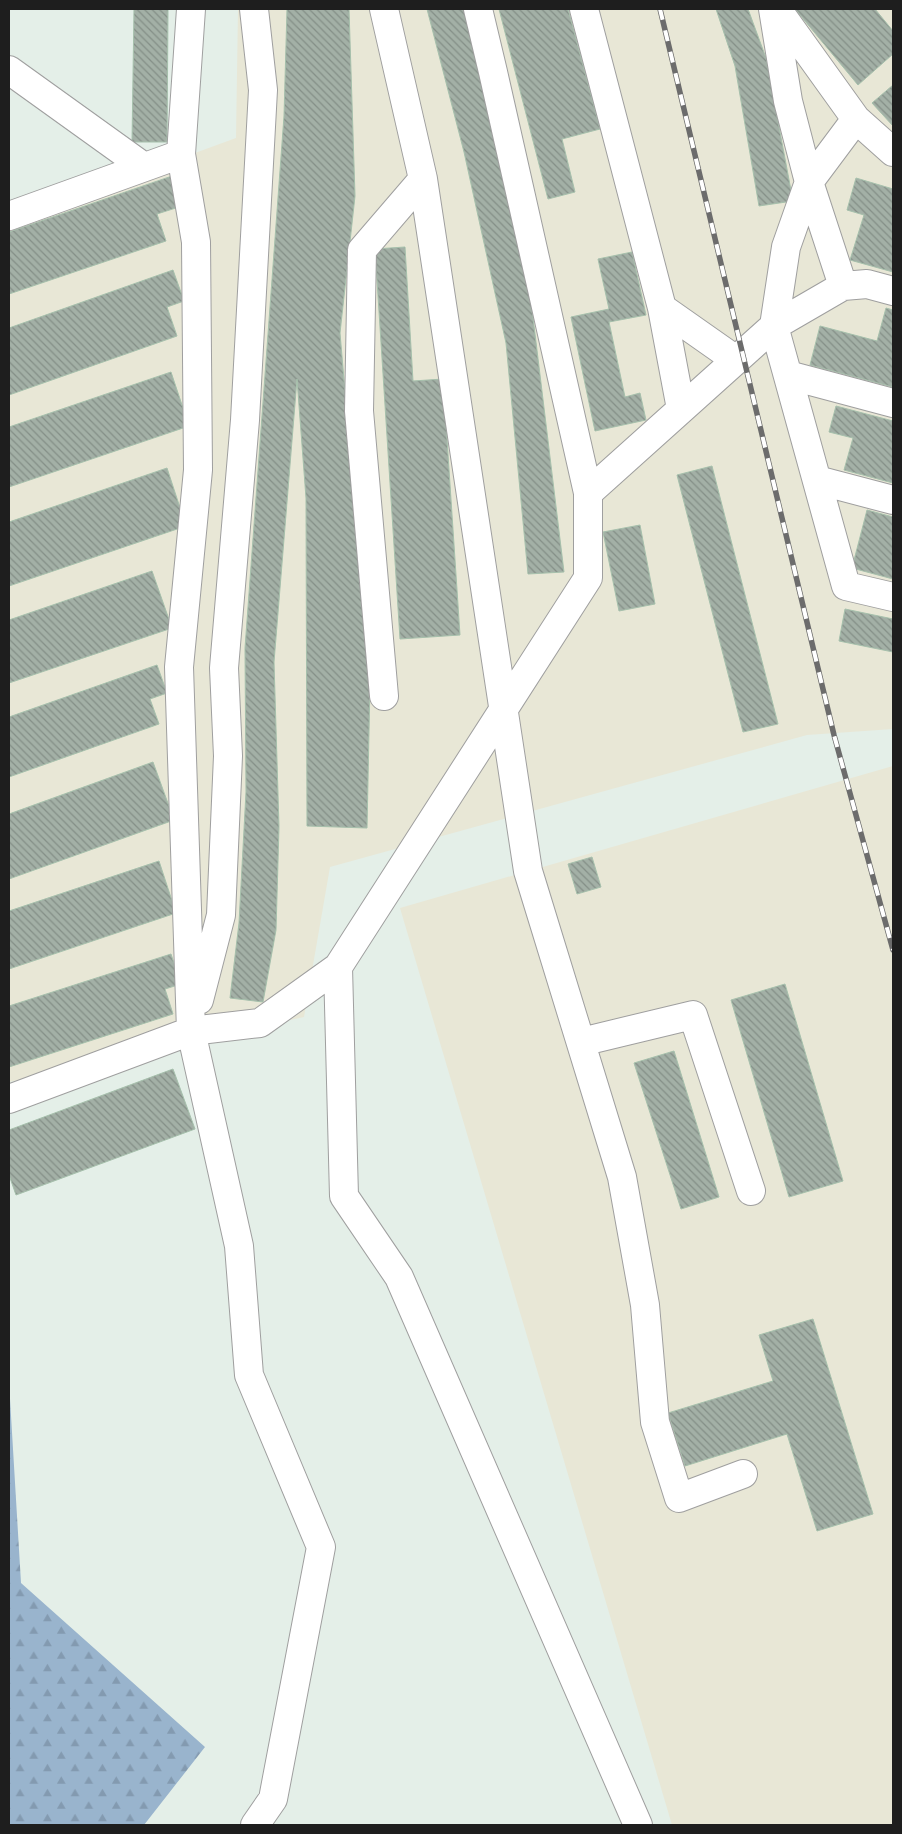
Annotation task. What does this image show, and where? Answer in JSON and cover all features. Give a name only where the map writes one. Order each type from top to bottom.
[{"type":"street","points":[[192,9],[182,154],[196,242],[198,470],[179,667],[191,1031],[238,1246],[249,1375],[321,1547],[273,1799],[255,1825]]},
{"type":"street","points":[[191,1031],[220,915],[228,756],[224,668],[245,420],[263,90],[254,9]]},
{"type":"street","points":[[384,9],[423,179],[528,871],[622,1177],[645,1305],[655,1422],[679,1498],[743,1474]]},
{"type":"street","points":[[9,1100],[191,1031],[260,1022],[338,967],[588,578],[588,493],[494,72],[478,9]]},
{"type":"street","points":[[584,9],[662,308],[681,410]]},
{"type":"street","points":[[775,9],[856,119],[893,152]]},
{"type":"street","points":[[775,9],[788,101],[809,182],[843,286]]},
{"type":"street","points":[[9,70],[144,167]]},
{"type":"street","points":[[856,119],[809,182],[786,247],[774,326],[846,586],[893,597]]},
{"type":"street","points":[[9,216],[182,154]]},
{"type":"street","points":[[384,696],[359,411],[362,250],[423,179]]},
{"type":"street","points":[[588,493],[774,326],[843,286],[867,284],[893,291]]},
{"type":"street","points":[[662,308],[736,360]]},
{"type":"street","points":[[788,375],[893,404]]},
{"type":"street","points":[[817,480],[893,500]]},
{"type":"street","points":[[338,967],[344,1196],[399,1277],[638,1825]]},
{"type":"street","points":[[581,1042],[693,1015],[751,1191]]},
{"type":"shaded area","points":[[238,9],[893,9],[893,729],[807,735],[330,867],[304,1017],[9,1082],[9,221],[236,138]]},
{"type":"shaded area","points":[[893,766],[893,1825],[672,1825],[400,908]]},
{"type":"green space","points":[[9,1382],[21,1583],[205,1747],[144,1825],[9,1825]]},
{"type":"building","points":[[134,9],[168,9],[167,142],[132,142]]},
{"type":"building","points":[[287,9],[349,9],[355,196],[340,333],[370,684],[367,828],[307,826],[306,498],[297,379],[274,662],[279,827],[276,930],[263,1002],[230,998],[239,923],[246,792],[245,648],[284,116]]},
{"type":"building","points":[[427,9],[464,9],[496,136],[531,301],[564,572],[528,574],[506,343],[464,152]]},
{"type":"building","points":[[499,9],[568,9],[600,129],[562,139],[575,192],[548,199]]},
{"type":"building","points":[[716,9],[748,9],[766,58],[793,201],[759,206],[735,66]]},
{"type":"building","points":[[795,9],[875,9],[893,31],[893,54],[858,85]]},
{"type":"building","points":[[893,85],[893,126],[872,103]]},
{"type":"building","points":[[172,176],[182,206],[157,214],[166,241],[9,294],[9,232]]},
{"type":"building","points":[[856,178],[893,189],[893,272],[850,260],[864,215],[847,210]]},
{"type":"building","points":[[405,247],[413,381],[443,379],[460,635],[400,639],[375,249]]},
{"type":"building","points":[[632,252],[646,315],[609,322],[625,397],[640,393],[646,420],[595,431],[571,317],[609,309],[598,259]]},
{"type":"building","points":[[173,270],[184,301],[167,307],[177,336],[9,395],[9,328]]},
{"type":"building","points":[[886,308],[893,310],[893,387],[810,365],[820,326],[877,341]]},
{"type":"building","points":[[171,372],[189,426],[9,487],[9,427]]},
{"type":"building","points":[[836,406],[893,421],[893,483],[844,470],[853,438],[829,432]]},
{"type":"building","points":[[712,466],[778,724],[743,732],[677,475]]},
{"type":"building","points":[[167,468],[186,526],[9,586],[9,522]]},
{"type":"building","points":[[867,510],[893,517],[893,579],[852,568]]},
{"type":"building","points":[[640,525],[655,604],[619,611],[603,532]]},
{"type":"building","points":[[152,571],[172,628],[9,683],[9,620]]},
{"type":"building","points":[[845,609],[893,619],[893,652],[839,641]]},
{"type":"building","points":[[157,665],[167,693],[150,699],[159,724],[9,777],[9,717]]},
{"type":"building","points":[[153,762],[174,820],[9,879],[9,814]]},
{"type":"building","points":[[592,857],[601,887],[577,894],[568,864]]},
{"type":"building","points":[[159,861],[176,913],[9,969],[9,911]]},
{"type":"building","points":[[171,954],[181,984],[165,989],[173,1014],[9,1067],[9,1006]]},
{"type":"building","points":[[785,984],[843,1181],[789,1197],[731,1000]]},
{"type":"building","points":[[674,1051],[719,1197],[681,1209],[634,1063]]},
{"type":"building","points":[[173,1069],[195,1129],[16,1195],[9,1175],[9,1130]]},
{"type":"building","points":[[813,1319],[873,1514],[817,1531],[787,1434],[685,1466],[668,1413],[773,1381],[759,1335]]},
{"type":"railway","points":[[660,9],[834,735],[893,950]]}]
